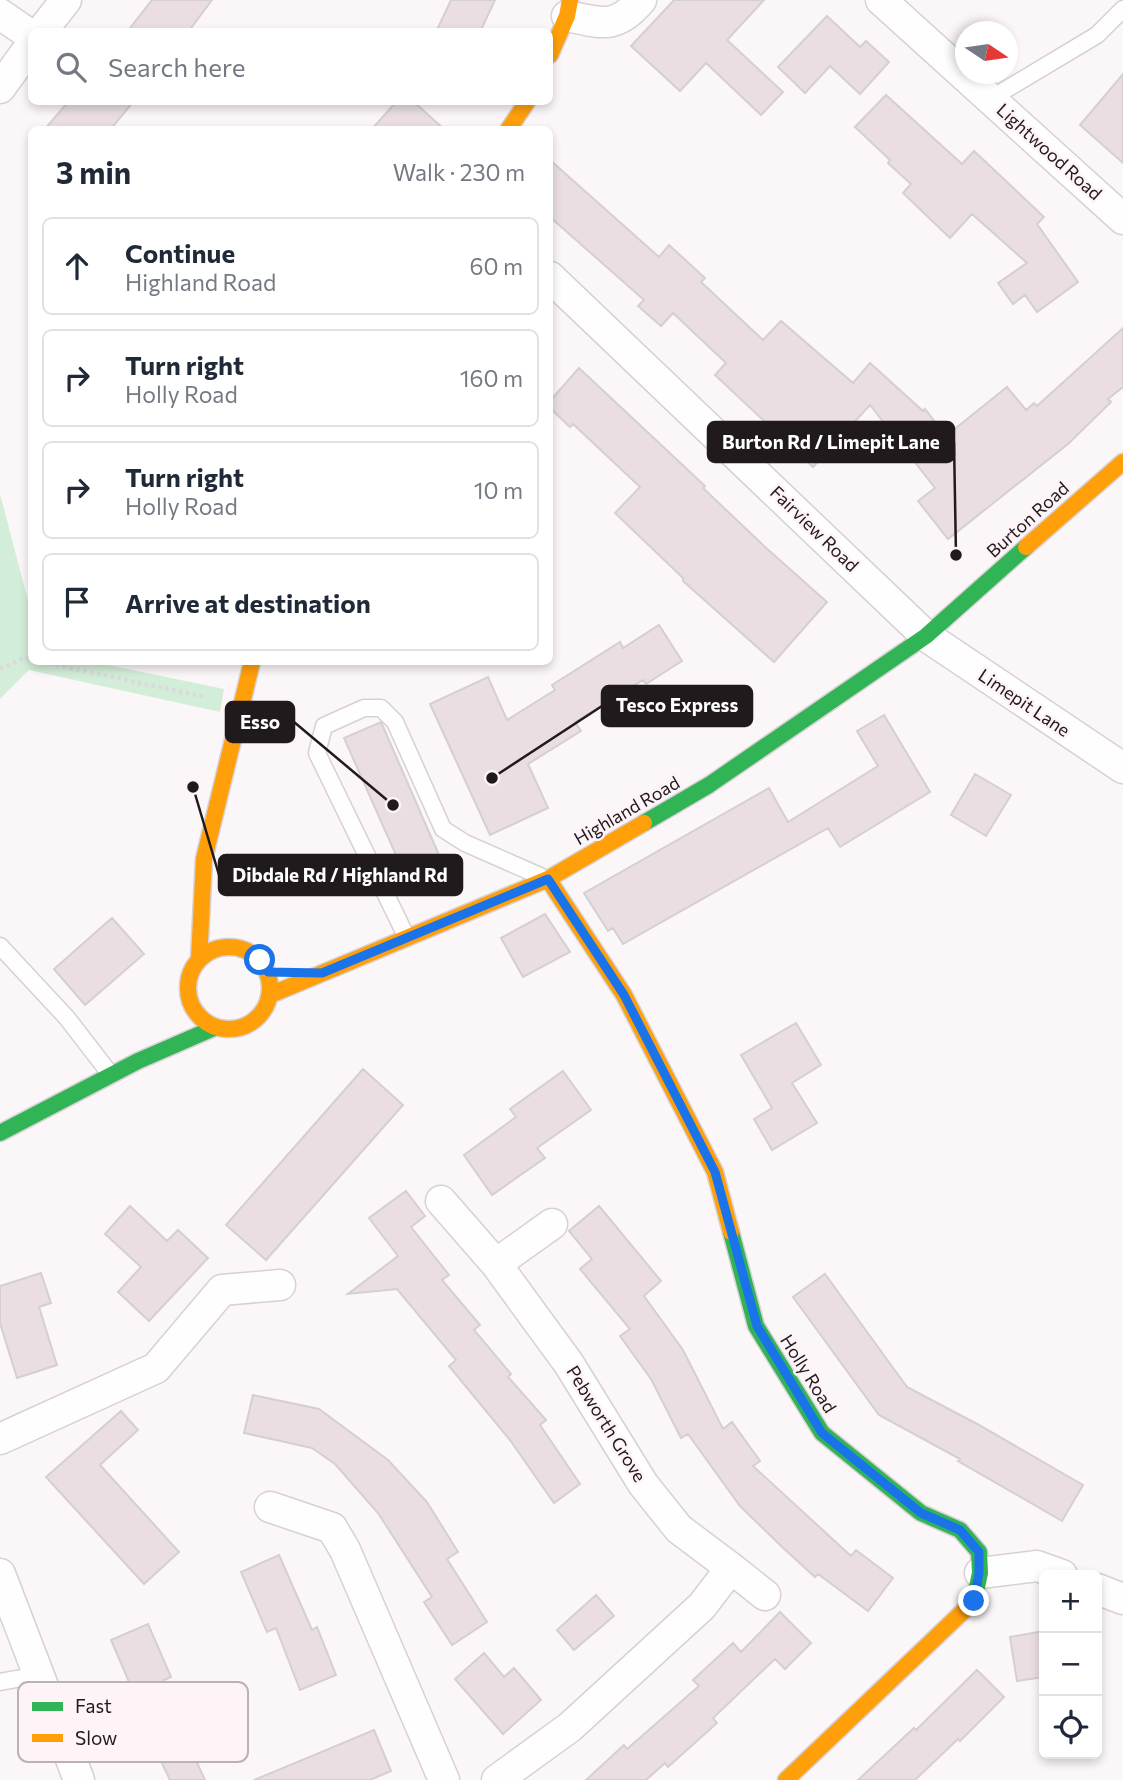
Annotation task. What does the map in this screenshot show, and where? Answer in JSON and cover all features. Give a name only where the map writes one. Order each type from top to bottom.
[{"type":"main road","points":[[553,47],[568,8]]},
{"type":"main road","points":[[511,126],[525,105]]},
{"type":"main road","name":"Burton Road","points":[[926,636],[1123,462]]},
{"type":"main road","name":"Highland Road","points":[[270,995],[548,879],[709,785],[926,636]]},
{"type":"main road","points":[[199,960],[204,859],[251,665]]},
{"type":"main road","points":[[204,859],[220,909]]},
{"type":"main road","name":"Holly Road","points":[[548,879],[624,995],[715,1172],[757,1326],[808,1412],[822,1433],[921,1513],[960,1530],[979,1552],[979,1573]]},
{"type":"main road","points":[[230,941],[260,960],[268,972],[270,995],[266,1009],[248,1025],[229,1030],[214,1028],[200,1019],[187,1008],[191,974],[199,960],[230,941]]},
{"type":"main road","name":"Highland Road","points":[[268,972],[322,973]]},
{"type":"main road","points":[[0,1133],[138,1061],[214,1028]]},
{"type":"main road","points":[[138,1061],[165,1032]]},
{"type":"main road","points":[[786,1780],[974,1601],[979,1573]]},
{"type":"street","points":[[44,28],[66,0]]},
{"type":"street","points":[[568,8],[607,24],[631,13],[641,0]]},
{"type":"street","name":"Lightwood Road","points":[[881,0],[1123,219]]},
{"type":"street","points":[[0,14],[28,33]]},
{"type":"street","points":[[0,88],[28,50]]},
{"type":"street","name":"Fairview Road","points":[[553,280],[926,636]]},
{"type":"street","name":"Limepit Lane","points":[[926,636],[1123,768]]},
{"type":"street","name":"Pebworth Grove","points":[[441,1202],[496,1264],[569,1364],[643,1484],[680,1529],[765,1595]]},
{"type":"street","points":[[496,1264],[552,1224]]},
{"type":"street","points":[[0,1438],[156,1368],[222,1290],[280,1285]]},
{"type":"street","points":[[270,1507],[332,1528],[345,1550],[444,1780]]},
{"type":"street","points":[[979,1573],[1037,1566],[1048,1570]]},
{"type":"street","points":[[498,1780],[580,1717],[702,1605],[731,1568]]},
{"type":"street","points":[[0,1574],[42,1682]]},
{"type":"street","points":[[1102,1591],[1123,1599]]},
{"type":"street","points":[[72,1762],[79,1780]]},
{"type":"lane","points":[[990,99],[1097,35],[1123,9]]},
{"type":"lane","points":[[407,938],[317,753],[324,726],[363,708],[381,708],[395,722],[443,829],[465,843],[548,879]]},
{"type":"lane","points":[[0,946],[67,1017],[111,1075]]},
{"type":"lane","points":[[0,1682],[39,1675]]},
{"type":"path","points":[[0,669],[28,658]]},
{"type":"path","points":[[56,665],[241,704]]},
{"type":"green space","points":[[0,494],[28,601],[28,665],[108,665],[224,689],[220,712],[29,670],[0,699]]},
{"type":"building","points":[[152,0],[212,0],[191,28],[130,28]]},
{"type":"building","points":[[451,0],[495,0],[482,28],[438,28]]},
{"type":"building","points":[[674,0],[764,0],[727,40],[783,92],[761,115],[706,63],[680,91],[631,46]]},
{"type":"building","points":[[827,16],[860,47],[866,41],[889,62],[860,94],[830,66],[805,93],[778,67]]},
{"type":"building","points":[[1123,74],[1123,163],[1080,125]]},
{"type":"building","points":[[886,95],[962,164],[974,151],[1044,217],[1037,224],[1078,282],[1037,312],[1025,295],[1013,304],[998,283],[1027,263],[972,214],[950,238],[903,193],[911,184],[855,127]]},
{"type":"building","points":[[65,105],[131,105],[113,126],[47,126]]},
{"type":"building","points":[[393,105],[417,105],[441,126],[375,126]]},
{"type":"building","points":[[553,163],[659,257],[669,245],[705,278],[701,282],[763,340],[781,321],[853,383],[870,363],[923,411],[925,409],[946,436],[1007,387],[1026,410],[1034,403],[1037,406],[1123,328],[1123,387],[1108,399],[1111,402],[1068,444],[948,539],[918,501],[935,488],[870,405],[813,467],[715,375],[726,363],[673,313],[661,326],[638,306],[644,300],[553,220]]},
{"type":"building","points":[[579,368],[705,486],[703,488],[764,546],[827,602],[774,662],[683,581],[683,578],[615,513],[640,487],[573,424],[570,427],[553,411],[553,398]]},
{"type":"building","points":[[659,625],[682,661],[646,684],[643,680],[575,722],[581,731],[528,764],[548,808],[490,835],[430,704],[488,677],[507,720],[555,690],[552,685],[620,642],[623,648]]},
{"type":"building","points":[[884,715],[930,792],[840,847],[828,828],[623,944],[613,928],[608,931],[584,893],[769,788],[788,822],[878,766],[857,731]]},
{"type":"building","points":[[381,722],[439,855],[403,871],[344,738]]},
{"type":"building","points":[[975,774],[1011,795],[986,836],[951,815]]},
{"type":"building","points":[[545,914],[570,952],[523,977],[501,938]]},
{"type":"building","points":[[112,918],[144,954],[85,1005],[54,969]]},
{"type":"building","points":[[796,1023],[821,1065],[792,1083],[817,1123],[772,1150],[754,1119],[772,1108],[741,1055]]},
{"type":"building","points":[[363,1069],[403,1105],[266,1260],[226,1225]]},
{"type":"building","points":[[563,1071],[591,1110],[537,1148],[545,1158],[492,1195],[464,1155],[516,1117],[510,1109]]},
{"type":"building","points":[[406,1191],[425,1216],[411,1227],[449,1275],[442,1280],[480,1325],[474,1330],[511,1374],[508,1377],[546,1420],[540,1425],[580,1484],[554,1503],[510,1440],[449,1366],[456,1360],[397,1289],[348,1294],[398,1256],[369,1218]]},
{"type":"building","points":[[130,1206],[167,1241],[178,1230],[208,1258],[149,1321],[118,1292],[141,1267],[105,1234]]},
{"type":"building","points":[[599,1206],[661,1281],[644,1296],[683,1350],[723,1429],[732,1422],[760,1461],[753,1466],[851,1556],[856,1550],[893,1578],[868,1611],[818,1574],[815,1577],[781,1546],[740,1506],[688,1434],[681,1438],[651,1379],[620,1336],[630,1329],[580,1269],[592,1259],[569,1231]]},
{"type":"building","points":[[41,1273],[51,1303],[39,1307],[57,1365],[17,1378],[0,1323],[0,1286]]},
{"type":"building","points":[[825,1274],[907,1387],[1083,1485],[1062,1521],[958,1461],[960,1459],[879,1415],[793,1297]]},
{"type":"building","points":[[253,1395],[319,1409],[388,1460],[427,1502],[458,1552],[447,1559],[487,1622],[452,1645],[424,1602],[432,1597],[378,1513],[335,1464],[312,1448],[244,1433]]},
{"type":"building","points":[[121,1411],[138,1430],[100,1465],[179,1552],[144,1584],[46,1477]]},
{"type":"building","points":[[279,1555],[312,1630],[317,1627],[336,1675],[300,1690],[276,1628],[267,1632],[241,1572]]},
{"type":"building","points":[[596,1595],[614,1616],[574,1650],[557,1630]]},
{"type":"building","points":[[780,1612],[811,1643],[785,1669],[775,1659],[713,1718],[717,1723],[668,1767],[665,1763],[646,1780],[586,1780],[624,1745],[627,1749],[699,1686],[693,1680],[733,1643],[741,1652]]},
{"type":"building","points":[[148,1624],[171,1677],[164,1680],[165,1682],[129,1682],[111,1640]]},
{"type":"building","points":[[1039,1632],[1039,1678],[1017,1681],[1010,1637]]},
{"type":"building","points":[[484,1653],[504,1677],[514,1668],[541,1700],[503,1734],[455,1679]]},
{"type":"building","points":[[977,1670],[1004,1697],[960,1741],[958,1739],[915,1780],[858,1780],[914,1728],[916,1730]]},
{"type":"building","points":[[374,1730],[391,1771],[370,1780],[254,1780]]},
{"type":"building","points":[[161,1762],[197,1762],[205,1780],[170,1780]]},
{"type":"traffic: fast","points":[[644,823],[709,785],[926,636],[1026,547]]},
{"type":"traffic: fast","points":[[0,1133],[138,1061],[214,1028]]},
{"type":"traffic: fast","points":[[731,1232],[756,1326],[822,1433],[921,1513],[960,1530],[979,1552],[980,1573],[975,1596]]},
{"type":"traffic: slow","points":[[553,48],[567,16],[570,0]]},
{"type":"traffic: slow","points":[[511,126],[525,105]]},
{"type":"traffic: slow","points":[[1026,547],[1123,462]]},
{"type":"traffic: slow","points":[[199,960],[204,859],[251,665]]},
{"type":"traffic: slow","points":[[270,995],[548,879],[644,823]]},
{"type":"traffic: slow","points":[[548,879],[624,995],[715,1172],[731,1232]]},
{"type":"traffic: slow","points":[[229,947],[245,950],[258,959],[267,972],[270,988],[267,1004],[258,1017],[245,1026],[229,1029],[213,1026],[200,1017],[191,1004],[188,988],[191,972],[200,959],[213,950],[229,947]]},
{"type":"traffic: slow","points":[[786,1780],[974,1601],[975,1596]]},
{"type":"place","name":"Burton Rd / Limepit Lane","points":[[956,555]]},
{"type":"place","name":"Tesco Express","points":[[492,778]]},
{"type":"place","name":"Dibdale Rd / Highland Rd","points":[[193,787]]},
{"type":"place","name":"Esso","points":[[393,805]]},
{"type":"route","points":[[260,960],[268,972],[322,973],[548,879],[624,995],[715,1172],[757,1326],[822,1433],[921,1513],[960,1530],[979,1552],[979,1573],[974,1601]]}]
